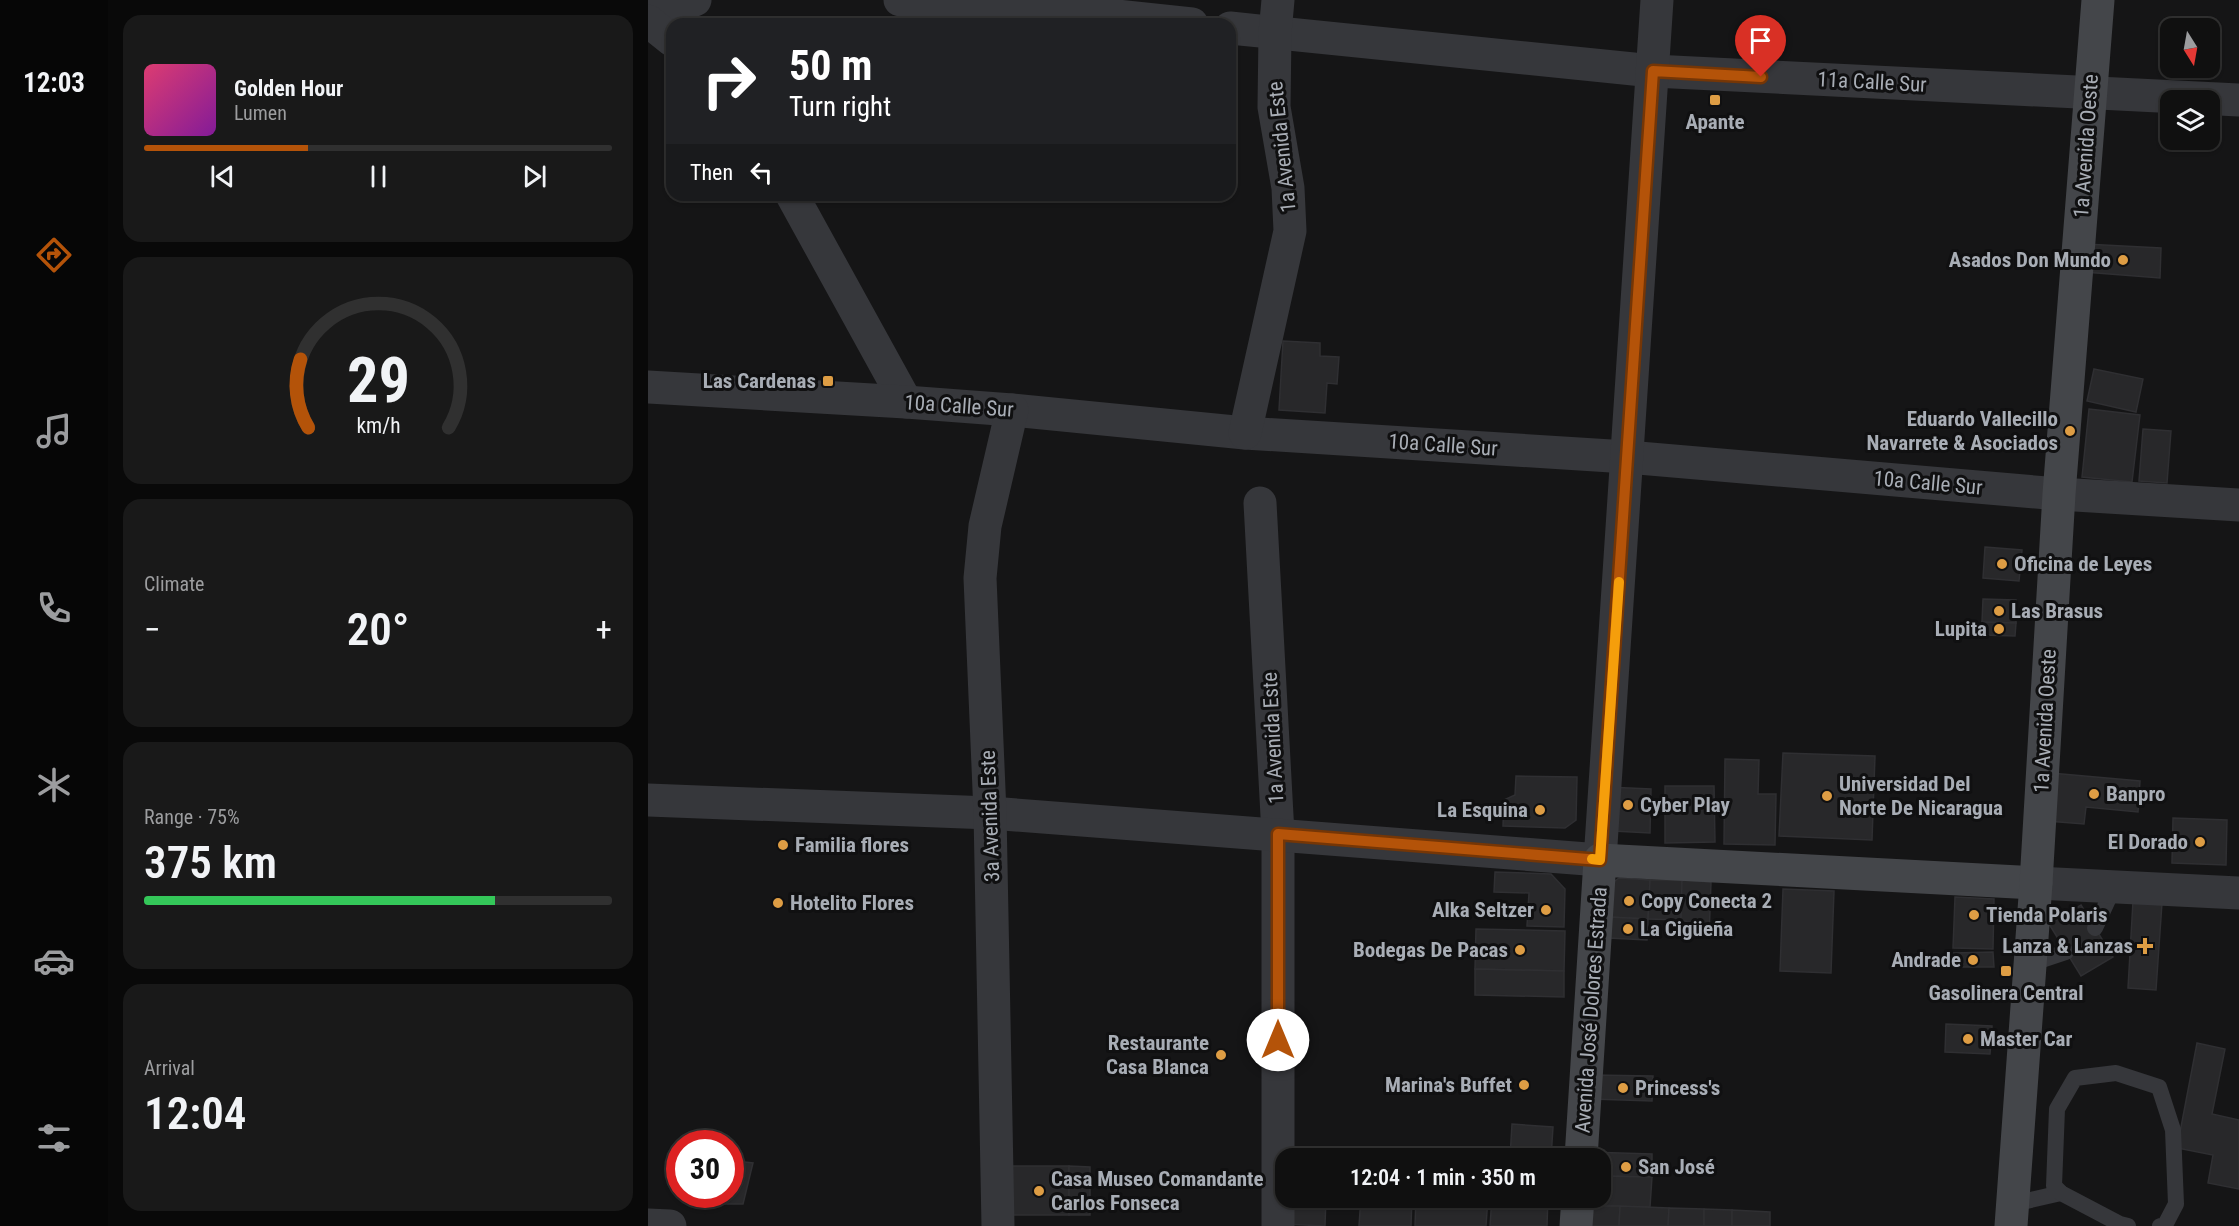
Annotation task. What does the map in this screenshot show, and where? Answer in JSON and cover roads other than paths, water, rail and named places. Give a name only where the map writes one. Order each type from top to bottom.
[{"type":"street","points":[[648,10],[695,0]]},
{"type":"street","points":[[900,0],[1053,5],[1148,18]]},
{"type":"street","name":"1a Avenida Este","points":[[1245,433],[1290,231],[1288,188],[1274,107],[1278,0]]},
{"type":"street","name":"Avenida José Dolores Estrada","points":[[1582,1148],[1658,0]]},
{"type":"street","name":"1a Avenida Oeste","points":[[2012,1215],[2036,883],[2059,494],[2098,0]]},
{"type":"street","points":[[648,21],[666,35]]},
{"type":"street","name":"11a Calle Sur","points":[[1236,29],[1653,71],[2239,100]]},
{"type":"street","points":[[795,201],[906,402]]},
{"type":"street","name":"10a Calle Sur","points":[[648,387],[906,402],[1245,433],[1627,457],[2059,494],[2239,505]]},
{"type":"street","name":"3a Avenida Este","points":[[998,1226],[990,813],[980,578],[985,526],[1012,410]]},
{"type":"street","name":"1a Avenida Este","points":[[1260,503],[1278,834],[1278,1226]]},
{"type":"street","points":[[648,800],[990,813],[1600,860],[2239,893]]},
{"type":"street","points":[[1576,1226],[1577,1208]]},
{"type":"street","points":[[648,1225],[670,1226]]},
{"type":"lane","points":[[2095,928],[2114,887]]},
{"type":"lane","points":[[2030,964],[2066,952]]},
{"type":"lane","points":[[2128,1226],[2061,1193],[2054,1186],[2057,1109],[2075,1078],[2115,1073],[2159,1087],[2173,1130],[2176,1204],[2165,1225],[2160,1226]]},
{"type":"lane","points":[[2012,1215],[2061,1193]]},
{"type":"place","name":"Apante","points":[[1715,100]]},
{"type":"place","name":"Asados Don Mundo","points":[[2123,260]]},
{"type":"place","name":"Las Cardenas","points":[[828,381]]},
{"type":"place","name":"Eduardo Vallecillo Navarrete & Asociados","points":[[2070,431]]},
{"type":"place","name":"Oficina de Leyes","points":[[2002,564]]},
{"type":"place","name":"Las Brasus","points":[[1999,611]]},
{"type":"place","name":"Lupita","points":[[1999,629]]},
{"type":"place","name":"Banpro","points":[[2094,794]]},
{"type":"place","name":"Universidad Del Norte De Nicaragua","points":[[1827,796]]},
{"type":"place","name":"Cyber Play","points":[[1628,805]]},
{"type":"place","name":"La Esquina","points":[[1540,810]]},
{"type":"place","name":"El Dorado","points":[[2200,842]]},
{"type":"place","name":"Familia flores","points":[[783,845]]},
{"type":"place","name":"Copy Conecta 2","points":[[1629,901]]},
{"type":"place","name":"Hotelito Flores","points":[[778,903]]},
{"type":"place","name":"Alka Seltzer","points":[[1546,910]]},
{"type":"place","name":"Tienda Polaris","points":[[1974,915]]},
{"type":"place","name":"La Cigüeña","points":[[1628,929]]},
{"type":"place","name":"Lanza & Lanzas","points":[[2145,946]]},
{"type":"place","name":"Bodegas De Pacas","points":[[1520,950]]},
{"type":"place","name":"Andrade","points":[[1973,960]]},
{"type":"place","name":"Gasolinera Central","points":[[2006,971]]},
{"type":"place","name":"Master Car","points":[[1968,1039]]},
{"type":"place","name":"Restaurante Casa Blanca","points":[[1221,1055]]},
{"type":"place","name":"Marina's Buffet","points":[[1524,1085]]},
{"type":"place","name":"Princess's","points":[[1623,1088]]},
{"type":"place","name":"San José","points":[[1626,1167]]},
{"type":"place","name":"Casa Museo Comandante Carlos Fonseca","points":[[1039,1191]]}]
